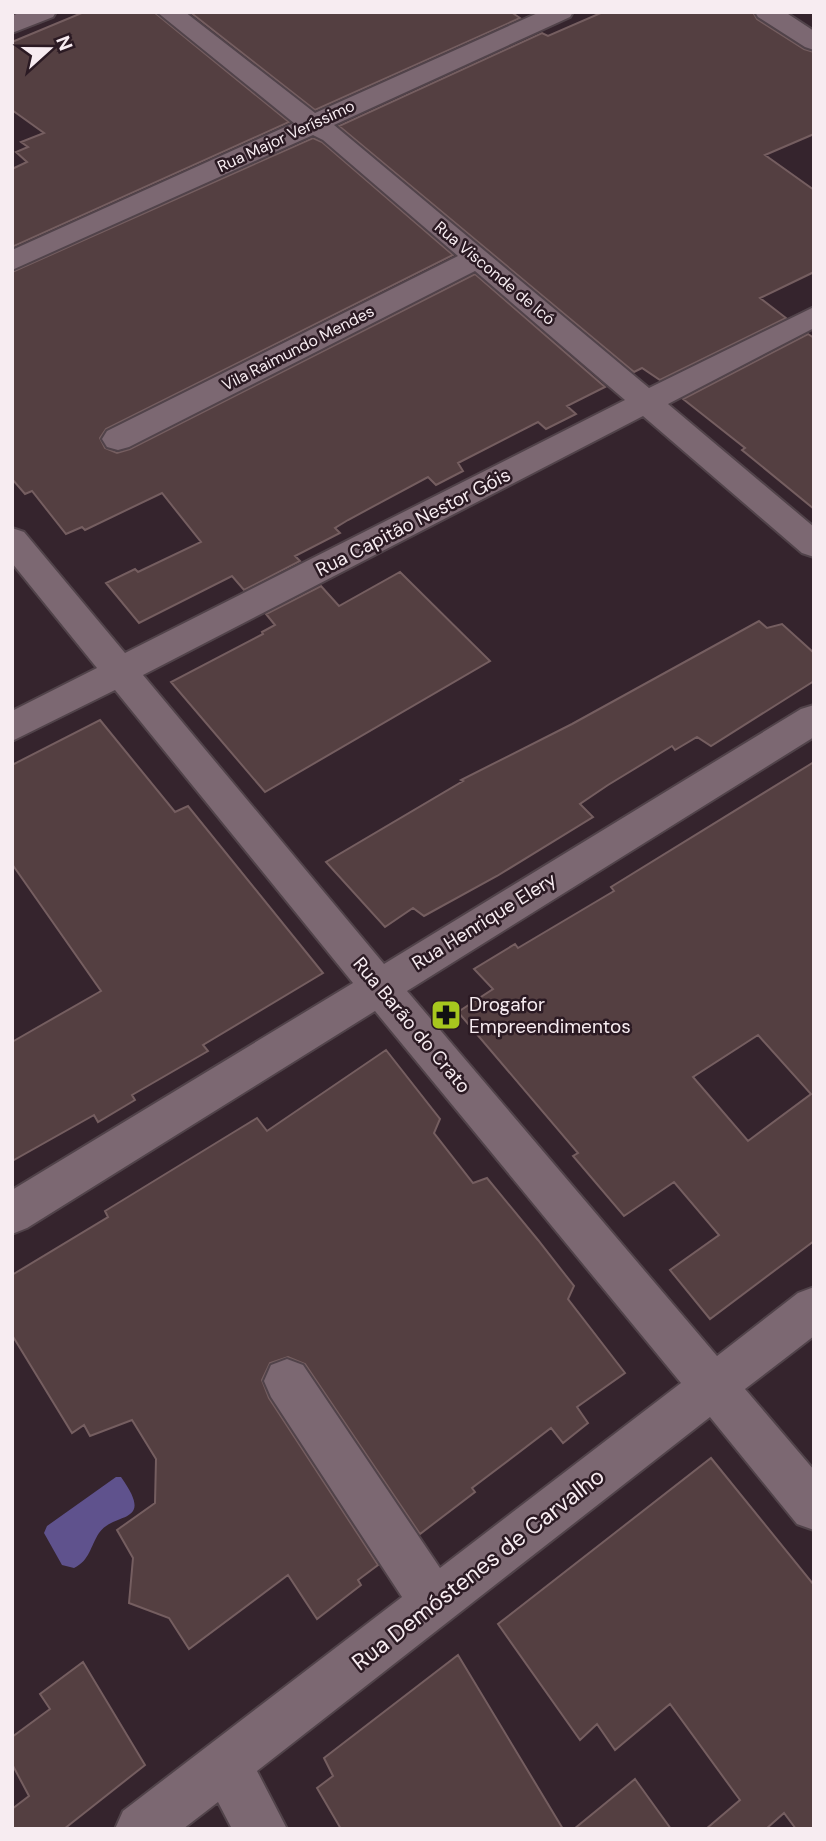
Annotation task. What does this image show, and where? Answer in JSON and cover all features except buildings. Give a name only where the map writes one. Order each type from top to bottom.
[{"type":"street","points":[[12,25],[44,12]]},
{"type":"street","name":"Rua Major Veríssimo","points":[[12,261],[561,12]]},
{"type":"street","points":[[767,12],[814,43]]},
{"type":"street","name":"Rua Visconde de Icó","points":[[184,15],[312,124],[332,134],[814,545]]},
{"type":"street","name":"Vila Raimundo Mendes","points":[[118,439],[477,258]]},
{"type":"street","name":"Rua Capitão Nestor Góis","points":[[12,727],[814,316]]},
{"type":"street","name":"Rua Barão do Crato","points":[[12,540],[379,986],[814,1507]]},
{"type":"street","name":"Rua Henrique Elery","points":[[12,1214],[814,719]]},
{"type":"street","name":"Rua Demóstenes de Carvalho","points":[[141,1829],[814,1308]]},
{"type":"street","points":[[287,1381],[434,1602]]},
{"type":"street","points":[[225,1764],[261,1829]]},
{"type":"shaded area","points":[[116,1477],[121,1477],[131,1493],[133,1510],[99,1533],[87,1557],[79,1565],[74,1568],[62,1565],[44,1533],[47,1526]]},
{"type":"place","name":"Drogafor Empreendimentos","points":[[446,1015]]}]
